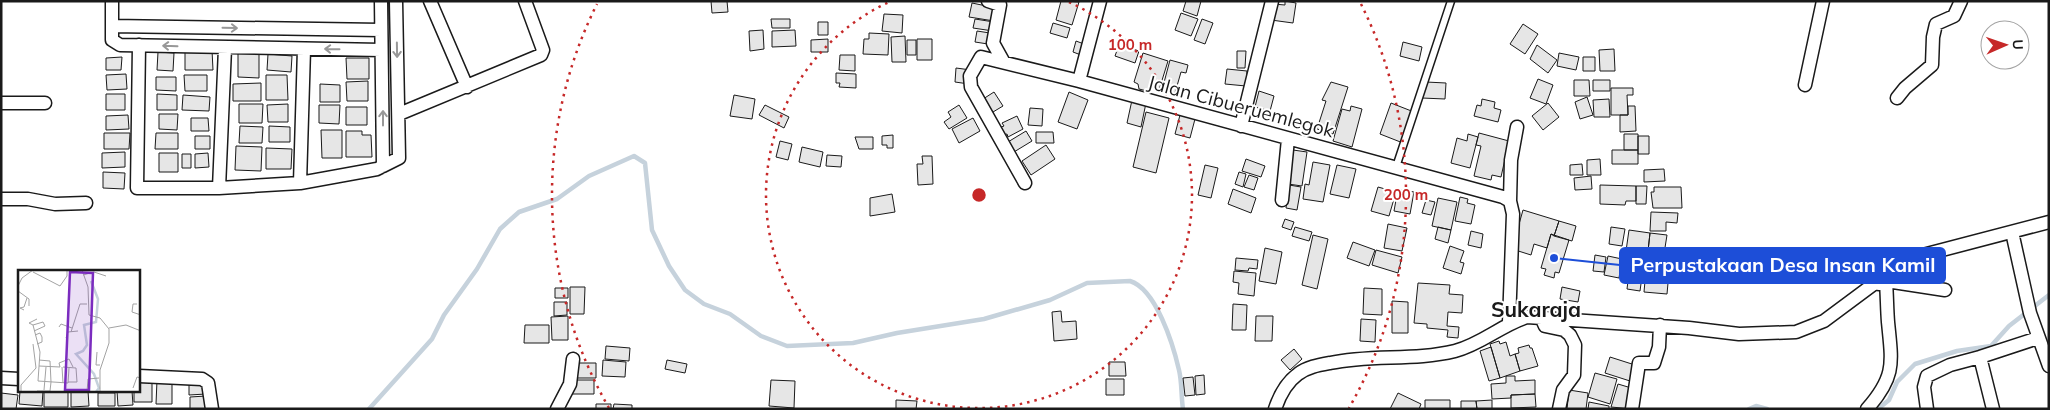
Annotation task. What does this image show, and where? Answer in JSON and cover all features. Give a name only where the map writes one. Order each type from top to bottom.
[{"type":"street","points":[[112,1],[114,43],[225,48],[381,50]]},
{"type":"street","points":[[381,1],[383,166]]},
{"type":"street","points":[[139,45],[137,188],[219,188],[300,183],[383,166],[399,158],[396,1]]},
{"type":"street","points":[[430,1],[467,87]]},
{"type":"street","points":[[988,1],[1000,5],[994,43],[1003,61]]},
{"type":"street","points":[[1079,81],[1100,1]]},
{"type":"street","points":[[1241,126],[1272,1]]},
{"type":"street","points":[[1805,85],[1822,1]]},
{"type":"street","points":[[1897,98],[1905,88],[1932,64],[1933,37],[1936,24],[1954,16],[1961,1]]},
{"type":"street","points":[[399,114],[541,55],[543,50],[528,2]]},
{"type":"street","points":[[112,26],[381,30]]},
{"type":"street","points":[[219,188],[225,48]]},
{"type":"street","points":[[300,183],[304,49]]},
{"type":"street","name":"Jalan Cibueruemlegok","points":[[1025,183],[971,87],[970,76],[981,57],[1003,61],[1026,70],[1079,81],[1510,200]]},
{"type":"street","points":[[1,103],[45,103]]},
{"type":"street","points":[[1509,322],[1513,214],[1510,200],[1511,160],[1517,127]]},
{"type":"street","points":[[1282,200],[1288,139]]},
{"type":"street","points":[[1,199],[28,199],[55,204],[86,203]]},
{"type":"street","points":[[1275,409],[1290,382],[1307,368],[1359,358],[1456,351],[1478,343],[1509,322],[1527,317],[1660,326],[1739,334],[1796,332],[1824,321],[1880,283],[1898,266],[1919,256],[2049,222]]},
{"type":"street","points":[[2012,232],[2038,338],[2049,366]]},
{"type":"street","points":[[1880,283],[1945,290]]},
{"type":"street","points":[[1867,409],[1881,392],[1886,382],[1893,355],[1880,283]]},
{"type":"street","points":[[1541,317],[1545,326],[1564,330],[1570,335],[1575,346],[1574,376],[1563,390],[1559,409]]},
{"type":"street","points":[[1632,409],[1640,363],[1654,362],[1659,347],[1660,326]]},
{"type":"street","points":[[1928,409],[1924,387],[1927,376],[1950,365],[1980,358],[2038,338]]},
{"type":"street","points":[[1980,358],[1993,409]]},
{"type":"street","points":[[557,409],[570,384],[572,359]]},
{"type":"street","points":[[140,376],[202,379],[208,383],[212,409]]},
{"type":"street","points":[[1,378],[18,379]]},
{"type":"lane","points":[[1396,168],[1451,1]]},
{"type":"building","points":[[711,1],[727,1],[728,12],[712,13]]},
{"type":"building","points":[[1061,1],[1079,2],[1072,25],[1056,20]]},
{"type":"building","points":[[1186,1],[1201,1],[1197,16],[1183,11]]},
{"type":"building","points":[[1285,1],[1296,3],[1293,23],[1271,20],[1273,4],[1285,5]]},
{"type":"building","points":[[972,3],[996,8],[994,21],[969,17]]},
{"type":"building","points":[[1181,13],[1198,19],[1191,36],[1175,30]]},
{"type":"building","points":[[884,14],[903,15],[902,33],[882,31]]},
{"type":"building","points":[[771,19],[790,19],[790,28],[772,28]]},
{"type":"building","points":[[975,19],[994,22],[993,31],[973,28]]},
{"type":"building","points":[[1202,19],[1213,23],[1205,44],[1194,40]]},
{"type":"building","points":[[818,22],[828,22],[828,35],[818,35]]},
{"type":"building","points":[[1053,23],[1070,28],[1067,38],[1050,33]]},
{"type":"building","points":[[1523,24],[1538,34],[1525,54],[1510,44]]},
{"type":"building","points":[[763,30],[764,49],[750,51],[749,31]]},
{"type":"building","points":[[795,30],[796,46],[772,47],[772,31]]},
{"type":"building","points":[[977,31],[990,33],[988,44],[975,42]]},
{"type":"building","points":[[869,33],[889,34],[888,55],[863,54],[864,39],[869,39]]},
{"type":"building","points":[[905,36],[906,62],[892,62],[891,37]]},
{"type":"building","points":[[828,39],[828,52],[811,52],[811,40]]},
{"type":"building","points":[[917,39],[932,39],[932,60],[917,60]]},
{"type":"building","points":[[907,40],[916,40],[916,55],[907,55]]},
{"type":"building","points":[[1076,41],[1084,44],[1081,55],[1073,52]]},
{"type":"building","points":[[1403,42],[1422,47],[1419,61],[1400,56]]},
{"type":"building","points":[[1119,45],[1139,51],[1135,63],[1115,56]]},
{"type":"building","points":[[1537,45],[1557,60],[1548,73],[1530,59]]},
{"type":"building","points":[[1614,49],[1615,71],[1600,71],[1599,50]]},
{"type":"building","points":[[185,50],[212,50],[213,70],[185,70]]},
{"type":"building","points":[[1237,51],[1246,51],[1245,68],[1237,68]]},
{"type":"building","points":[[158,52],[174,53],[173,71],[157,70]]},
{"type":"building","points":[[238,53],[259,53],[259,78],[238,77]]},
{"type":"building","points":[[1143,53],[1168,61],[1159,90],[1150,87],[1147,91],[1139,89],[1138,84],[1134,82]]},
{"type":"building","points":[[1559,53],[1579,57],[1576,70],[1557,66]]},
{"type":"building","points":[[268,54],[292,56],[291,72],[267,70]]},
{"type":"building","points":[[840,55],[855,55],[855,71],[839,70]]},
{"type":"building","points":[[122,57],[121,70],[106,70],[106,58]]},
{"type":"building","points":[[1583,57],[1595,57],[1595,71],[1583,71]]},
{"type":"building","points":[[346,58],[369,58],[369,79],[347,79]]},
{"type":"building","points":[[1170,60],[1188,65],[1186,73],[1181,72],[1175,93],[1162,90]]},
{"type":"building","points":[[956,68],[971,70],[969,84],[955,82]]},
{"type":"building","points":[[1227,69],[1247,71],[1246,86],[1225,84]]},
{"type":"building","points":[[836,73],[856,74],[856,88],[839,87],[840,83],[836,83]]},
{"type":"building","points":[[126,74],[127,89],[107,90],[106,75]]},
{"type":"building","points":[[184,75],[207,75],[207,91],[185,91]]},
{"type":"building","points":[[266,75],[287,75],[288,100],[266,100]]},
{"type":"building","points":[[156,77],[176,77],[176,91],[156,90]]},
{"type":"building","points":[[1538,79],[1553,85],[1546,104],[1530,98]]},
{"type":"building","points":[[1574,80],[1589,80],[1590,96],[1574,96]]},
{"type":"building","points":[[1593,80],[1610,80],[1610,91],[1593,91]]},
{"type":"building","points":[[368,81],[368,101],[347,101],[346,82]]},
{"type":"building","points":[[1331,82],[1348,87],[1333,134],[1317,129],[1326,101],[1322,100]]},
{"type":"building","points":[[1426,82],[1446,83],[1445,99],[1422,98]]},
{"type":"building","points":[[261,83],[261,101],[233,101],[233,84]]},
{"type":"building","points":[[320,84],[340,85],[340,102],[320,102]]},
{"type":"building","points":[[1611,88],[1633,88],[1633,95],[1627,95],[1628,115],[1611,115]]},
{"type":"building","points":[[1259,91],[1274,96],[1270,111],[1255,107]]},
{"type":"building","points":[[994,92],[1003,106],[988,115],[980,101]]},
{"type":"building","points":[[1069,92],[1088,100],[1077,129],[1058,122]]},
{"type":"building","points":[[106,94],[125,94],[125,110],[106,110]]},
{"type":"building","points":[[157,94],[177,95],[177,110],[157,110]]},
{"type":"building","points":[[183,95],[210,97],[209,111],[182,110]]},
{"type":"building","points":[[734,95],[755,99],[752,119],[730,116]]},
{"type":"building","points":[[1587,97],[1593,115],[1580,119],[1575,102]]},
{"type":"building","points":[[1482,99],[1495,102],[1494,108],[1501,110],[1498,122],[1474,116],[1477,105],[1481,106]]},
{"type":"building","points":[[1609,99],[1610,117],[1594,117],[1593,100]]},
{"type":"building","points":[[1132,100],[1146,103],[1141,127],[1127,123]]},
{"type":"building","points":[[1391,103],[1414,112],[1403,143],[1380,134]]},
{"type":"building","points":[[1548,103],[1559,117],[1543,130],[1532,116]]},
{"type":"building","points":[[239,104],[263,104],[262,123],[239,123]]},
{"type":"building","points":[[288,104],[288,122],[268,122],[267,105]]},
{"type":"building","points":[[319,105],[340,105],[339,124],[319,123]]},
{"type":"building","points":[[765,105],[789,117],[784,128],[759,115]]},
{"type":"building","points":[[959,105],[967,118],[949,129],[944,122],[951,117],[948,112]]},
{"type":"building","points":[[1351,106],[1362,109],[1352,147],[1333,141],[1342,109],[1350,111]]},
{"type":"building","points":[[1628,106],[1635,106],[1636,131],[1620,132],[1620,115],[1628,115]]},
{"type":"building","points":[[346,107],[367,107],[367,125],[346,125]]},
{"type":"building","points":[[1030,108],[1043,109],[1042,126],[1028,125]]},
{"type":"building","points":[[1146,112],[1169,118],[1156,173],[1133,167]]},
{"type":"building","points":[[159,114],[178,114],[177,130],[159,129]]},
{"type":"building","points":[[128,115],[129,129],[106,130],[106,116]]},
{"type":"building","points":[[1180,115],[1195,119],[1190,138],[1175,134]]},
{"type":"building","points":[[1017,116],[1023,129],[1008,137],[1007,134],[1003,135],[999,128],[1004,126],[1002,123]]},
{"type":"building","points":[[191,118],[208,118],[209,131],[191,131]]},
{"type":"building","points":[[973,118],[980,131],[959,143],[952,129]]},
{"type":"building","points":[[240,126],[263,127],[262,143],[239,143]]},
{"type":"building","points":[[269,126],[290,127],[290,142],[269,142]]},
{"type":"building","points":[[321,130],[342,130],[342,158],[322,158]]},
{"type":"building","points":[[346,131],[362,131],[362,135],[371,135],[372,157],[346,157]]},
{"type":"building","points":[[1026,131],[1032,141],[1009,155],[1003,145]]},
{"type":"building","points":[[1036,132],[1053,132],[1054,143],[1036,143]]},
{"type":"building","points":[[104,133],[130,133],[129,149],[104,149]]},
{"type":"building","points":[[156,133],[178,133],[178,149],[155,149]]},
{"type":"building","points":[[1479,133],[1509,141],[1501,177],[1492,175],[1491,180],[1474,176],[1481,146],[1476,145]]},
{"type":"building","points":[[1468,134],[1478,137],[1470,168],[1451,163],[1457,138],[1467,141]]},
{"type":"building","points":[[1624,134],[1638,134],[1638,150],[1624,150]]},
{"type":"building","points":[[893,135],[893,148],[887,148],[887,145],[882,145],[882,136]]},
{"type":"building","points":[[195,136],[210,136],[210,149],[195,149]]},
{"type":"building","points":[[1638,136],[1649,136],[1649,154],[1638,154]]},
{"type":"building","points":[[855,137],[873,137],[873,149],[859,149]]},
{"type":"building","points":[[780,141],[792,144],[788,160],[776,157]]},
{"type":"building","points":[[1046,145],[1055,159],[1031,175],[1022,161]]},
{"type":"building","points":[[236,146],[262,147],[261,171],[235,170]]},
{"type":"building","points":[[802,147],[823,152],[820,167],[799,162]]},
{"type":"building","points":[[266,148],[292,149],[291,169],[266,169]]},
{"type":"building","points":[[1293,150],[1307,152],[1302,186],[1288,184]]},
{"type":"building","points":[[1612,150],[1638,150],[1638,164],[1612,164]]},
{"type":"building","points":[[125,152],[125,167],[102,168],[102,153]]},
{"type":"building","points":[[159,153],[178,153],[178,172],[159,172]]},
{"type":"building","points":[[208,153],[209,167],[195,168],[195,154]]},
{"type":"building","points":[[182,154],[191,154],[191,168],[182,168]]},
{"type":"building","points":[[827,155],[842,156],[841,167],[826,166]]},
{"type":"building","points":[[922,156],[932,156],[933,184],[918,185],[917,164],[923,164]]},
{"type":"building","points":[[1246,159],[1265,166],[1261,177],[1242,171]]},
{"type":"building","points":[[1600,159],[1601,175],[1587,175],[1587,160]]},
{"type":"building","points":[[1313,162],[1330,165],[1323,202],[1303,199],[1305,184],[1309,185]]},
{"type":"building","points":[[1582,164],[1583,175],[1570,175],[1570,165]]},
{"type":"building","points":[[1205,165],[1218,168],[1211,198],[1198,195]]},
{"type":"building","points":[[1337,165],[1356,169],[1349,198],[1330,194]]},
{"type":"building","points":[[1664,169],[1665,181],[1644,182],[1644,170]]},
{"type":"building","points":[[103,172],[125,173],[124,189],[103,188]]},
{"type":"building","points":[[1239,172],[1246,174],[1243,187],[1235,184]]},
{"type":"building","points":[[1249,175],[1258,178],[1254,190],[1244,187]]},
{"type":"building","points":[[1591,176],[1592,189],[1575,190],[1574,178]]},
{"type":"building","points":[[1289,185],[1301,187],[1297,210],[1286,208]]},
{"type":"building","points":[[1600,185],[1636,186],[1636,201],[1626,201],[1625,205],[1600,204]]},
{"type":"building","points":[[1636,186],[1647,186],[1646,204],[1636,204]]},
{"type":"building","points":[[1378,187],[1396,192],[1389,216],[1371,211]]},
{"type":"building","points":[[1654,187],[1681,187],[1682,208],[1653,208],[1651,192],[1654,192]]},
{"type":"building","points":[[1233,189],[1256,198],[1251,213],[1228,204]]},
{"type":"building","points":[[1398,189],[1414,192],[1410,214],[1394,211]]},
{"type":"building","points":[[892,194],[895,212],[870,216],[870,198]]},
{"type":"building","points":[[1460,197],[1468,199],[1467,203],[1475,205],[1471,224],[1455,221]]},
{"type":"building","points":[[1438,198],[1457,202],[1451,230],[1432,226]]},
{"type":"building","points":[[1426,200],[1435,202],[1431,215],[1422,213]]},
{"type":"building","points":[[1523,210],[1559,221],[1554,236],[1551,234],[1547,248],[1534,244],[1531,255],[1512,249]]},
{"type":"building","points":[[1651,212],[1678,213],[1677,223],[1666,222],[1666,231],[1650,231]]},
{"type":"building","points":[[1285,219],[1294,222],[1291,230],[1282,227]]},
{"type":"building","points":[[1559,221],[1576,226],[1572,241],[1554,236]]},
{"type":"building","points":[[1388,224],[1407,228],[1402,251],[1384,248]]},
{"type":"building","points":[[1295,227],[1312,232],[1309,241],[1292,236]]},
{"type":"building","points":[[1438,227],[1451,230],[1448,243],[1435,239]]},
{"type":"building","points":[[1611,227],[1625,229],[1622,246],[1609,244]]},
{"type":"building","points":[[1629,230],[1650,233],[1648,251],[1645,251],[1643,261],[1625,258]]},
{"type":"building","points":[[1471,231],[1483,234],[1481,248],[1468,245]]},
{"type":"building","points":[[1650,233],[1667,235],[1664,254],[1648,251]]},
{"type":"building","points":[[1551,234],[1569,240],[1559,273],[1555,272],[1554,278],[1544,275],[1546,269],[1541,268]]},
{"type":"building","points":[[1313,235],[1328,239],[1317,289],[1302,285]]},
{"type":"building","points":[[1353,242],[1375,250],[1369,266],[1347,258]]},
{"type":"building","points":[[1450,246],[1464,251],[1460,262],[1464,263],[1461,274],[1443,268]]},
{"type":"building","points":[[1265,248],[1282,252],[1276,284],[1259,281]]},
{"type":"building","points":[[1376,250],[1402,257],[1398,273],[1372,265]]},
{"type":"building","points":[[1595,255],[1606,257],[1604,272],[1593,271]]},
{"type":"building","points":[[1608,256],[1622,259],[1619,278],[1604,275]]},
{"type":"building","points":[[1236,258],[1258,260],[1257,269],[1249,268],[1248,271],[1235,270]]},
{"type":"building","points":[[1623,259],[1644,262],[1640,291],[1627,289],[1629,273],[1621,272]]},
{"type":"building","points":[[1647,259],[1670,261],[1667,294],[1644,292]]},
{"type":"building","points":[[1234,271],[1256,273],[1254,296],[1238,294],[1239,283],[1233,282]]},
{"type":"building","points":[[1418,283],[1450,285],[1449,294],[1463,295],[1462,313],[1448,312],[1447,326],[1459,327],[1458,338],[1447,337],[1448,330],[1427,328],[1427,324],[1414,323]]},
{"type":"building","points":[[570,287],[585,287],[584,314],[570,314]]},
{"type":"building","points":[[1562,287],[1580,291],[1578,302],[1560,299]]},
{"type":"building","points":[[555,288],[568,288],[568,298],[555,298]]},
{"type":"building","points":[[1364,288],[1382,289],[1382,315],[1363,314]]},
{"type":"building","points":[[1392,301],[1408,302],[1408,333],[1392,333]]},
{"type":"building","points":[[554,302],[567,302],[567,315],[554,316]]},
{"type":"building","points":[[1233,304],[1247,305],[1246,330],[1232,330]]},
{"type":"building","points":[[1061,311],[1062,322],[1076,321],[1077,339],[1054,341],[1052,312]]},
{"type":"building","points":[[568,316],[568,340],[552,340],[551,317]]},
{"type":"building","points":[[1256,316],[1273,316],[1272,341],[1255,341]]},
{"type":"building","points":[[1361,319],[1376,320],[1375,342],[1360,341]]},
{"type":"building","points":[[525,325],[549,325],[549,343],[524,343]]},
{"type":"building","points":[[1499,341],[1500,344],[1506,342],[1510,356],[1515,354],[1520,371],[1500,378],[1490,344]]},
{"type":"building","points":[[1529,345],[1532,348],[1538,366],[1520,371],[1515,354],[1519,353],[1518,348]]},
{"type":"building","points":[[606,346],[630,348],[629,361],[605,359]]},
{"type":"building","points":[[1491,347],[1500,378],[1489,381],[1480,351]]},
{"type":"building","points":[[1294,349],[1302,359],[1290,370],[1281,360]]},
{"type":"building","points":[[1610,357],[1635,365],[1630,381],[1605,373]]},
{"type":"building","points":[[603,360],[626,362],[625,377],[602,376]]},
{"type":"building","points":[[667,360],[687,364],[685,373],[665,369]]},
{"type":"building","points":[[1109,362],[1125,362],[1126,376],[1109,376]]},
{"type":"building","points":[[575,363],[596,363],[596,378],[572,378]]},
{"type":"building","points":[[1595,373],[1617,379],[1610,404],[1588,397]]},
{"type":"building","points":[[1204,375],[1205,394],[1196,395],[1195,376]]},
{"type":"building","points":[[1506,376],[1515,376],[1515,381],[1535,380],[1535,394],[1511,395],[1511,398],[1492,399],[1491,384],[1506,383]]},
{"type":"building","points":[[1193,377],[1195,395],[1185,396],[1183,378]]},
{"type":"building","points":[[1106,379],[1124,379],[1124,395],[1106,395]]},
{"type":"building","points":[[157,380],[172,380],[172,404],[156,404]]},
{"type":"building","points":[[572,380],[594,380],[594,394],[572,394]]},
{"type":"building","points":[[771,380],[795,381],[794,408],[769,406]]},
{"type":"building","points":[[140,381],[152,381],[152,402],[134,402],[134,392],[140,392]]},
{"type":"building","points":[[206,382],[206,394],[189,395],[189,383]]},
{"type":"building","points":[[1618,384],[1638,390],[1632,409],[1611,407]]},
{"type":"building","points":[[1569,390],[1588,393],[1586,409],[1567,409]]},
{"type":"building","points":[[20,392],[43,392],[42,406],[19,404]]},
{"type":"building","points":[[44,392],[68,392],[68,407],[44,407]]},
{"type":"building","points":[[71,392],[88,392],[89,406],[71,407]]},
{"type":"building","points":[[117,392],[132,392],[133,405],[118,406]]},
{"type":"building","points":[[1,393],[18,395],[16,409],[1,409]]},
{"type":"building","points":[[98,393],[115,393],[115,406],[98,406]]},
{"type":"building","points":[[1398,393],[1421,404],[1419,409],[1390,409]]},
{"type":"building","points":[[1535,394],[1536,407],[1511,408],[1511,395]]},
{"type":"building","points":[[206,396],[207,409],[190,409],[190,397]]},
{"type":"building","points":[[896,400],[917,401],[916,409],[896,409]]},
{"type":"building","points":[[1425,400],[1450,400],[1450,409],[1425,409]]},
{"type":"building","points":[[1492,400],[1492,409],[1477,409],[1476,401]]},
{"type":"building","points":[[1461,401],[1476,401],[1477,409],[1461,409]]},
{"type":"building","points":[[1589,402],[1609,406],[1609,409],[1588,409]]},
{"type":"building","points":[[596,404],[611,404],[611,409],[596,409]]},
{"type":"building","points":[[614,404],[632,405],[632,409],[613,409]]},
{"type":"waterway","points":[[369,409],[432,339],[444,315],[477,269],[500,229],[519,212],[557,199],[589,176],[634,156],[645,163],[652,230],[669,266],[685,290],[704,304],[730,314],[761,336],[787,346],[853,343],[897,333],[984,319],[1050,300],[1087,283],[1130,281],[1139,286],[1148,295],[1168,333],[1180,375],[1183,409]]},
{"type":"waterway","points":[[1878,409],[1889,400],[1897,382],[1915,364],[1957,351],[1991,346],[2009,326],[2049,295]]},
{"type":"waterway","points":[[1749,409],[1756,406],[1767,409]]},
{"type":"place","name":"Perpustakaan Desa Insan Kamil","points":[[1554,258]]},
{"type":"district","name":"Sukaraja","points":[[1536,310]]}]
